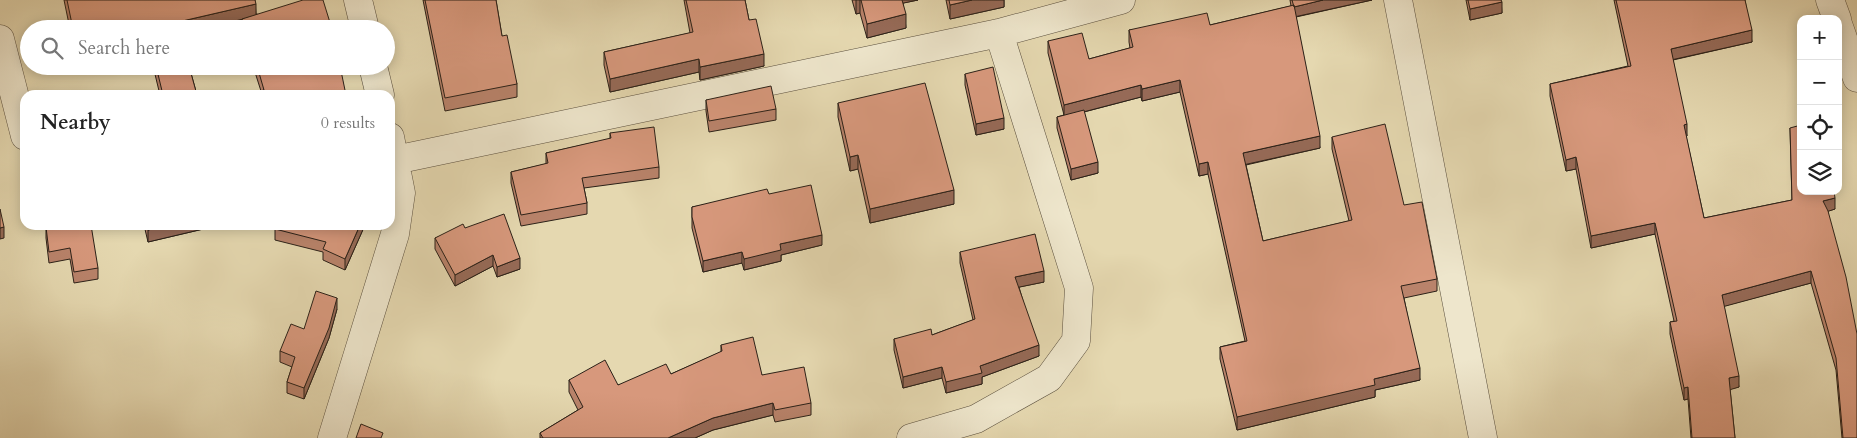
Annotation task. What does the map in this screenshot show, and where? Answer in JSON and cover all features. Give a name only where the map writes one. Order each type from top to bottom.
[{"type":"street","points":[[358,0],[363,20]]},
{"type":"street","points":[[395,148],[999,33],[1121,0]]},
{"type":"street","points":[[1398,0],[1483,438]]},
{"type":"street","points":[[1830,0],[1836,15]]},
{"type":"street","points":[[911,438],[976,419],[1049,378],[1076,341],[1079,288],[999,33]]},
{"type":"street","points":[[1842,35],[1857,78]]},
{"type":"street","points":[[0,39],[20,117]]},
{"type":"street","points":[[376,75],[379,90]]},
{"type":"street","points":[[332,438],[395,234],[401,193],[395,159]]},
{"type":"building","points":[[67,0],[255,0],[256,4],[187,20],[71,20]]},
{"type":"building","points":[[303,0],[323,0],[329,20],[242,20]]},
{"type":"building","points":[[425,0],[496,0],[502,36],[507,35],[517,84],[445,98]]},
{"type":"building","points":[[686,0],[745,0],[749,20],[756,19],[764,54],[700,67],[699,59],[610,79],[604,52],[693,32]]},
{"type":"building","points":[[861,0],[902,0],[906,14],[867,24]]},
{"type":"building","points":[[949,0],[972,0],[950,5]]},
{"type":"building","points":[[1292,0],[1323,0],[1294,7]]},
{"type":"building","points":[[1468,0],[1501,0],[1502,2],[1470,9]]},
{"type":"building","points":[[1616,0],[1745,0],[1752,30],[1671,49],[1687,124],[1684,125],[1704,218],[1792,200],[1790,128],[1797,126],[1797,195],[1835,195],[1835,198],[1823,201],[1828,211],[1846,277],[1857,334],[1857,438],[1843,438],[1836,358],[1811,271],[1722,295],[1739,376],[1729,378],[1735,438],[1692,438],[1688,387],[1684,388],[1670,322],[1677,321],[1655,223],[1591,236],[1576,157],[1566,160],[1550,84],[1631,66]]},
{"type":"building","points":[[1294,5],[1320,136],[1243,153],[1263,241],[1352,220],[1332,137],[1385,124],[1404,205],[1422,202],[1437,279],[1401,286],[1420,368],[1374,379],[1375,385],[1237,417],[1220,347],[1247,341],[1208,162],[1199,164],[1180,80],[1142,89],[1141,85],[1064,105],[1048,41],[1082,33],[1089,59],[1133,47],[1129,30],[1207,13],[1210,25]]},
{"type":"building","points":[[993,67],[1004,118],[976,124],[965,74]]},
{"type":"building","points":[[158,75],[191,75],[196,90],[162,90]]},
{"type":"building","points":[[260,75],[342,75],[345,90],[264,90]]},
{"type":"building","points":[[925,83],[954,190],[870,209],[858,155],[850,157],[838,103]]},
{"type":"building","points":[[771,86],[776,109],[709,121],[706,100]]},
{"type":"building","points":[[1084,110],[1098,162],[1071,169],[1057,117]]},
{"type":"building","points":[[654,127],[659,167],[582,178],[587,203],[521,215],[511,172],[548,163],[546,153],[611,138],[610,133]]},
{"type":"building","points":[[811,185],[822,235],[780,244],[781,250],[744,259],[742,252],[703,261],[692,217],[692,207],[767,189],[769,194]]},
{"type":"building","points":[[0,209],[4,227],[0,228]]},
{"type":"building","points":[[504,214],[520,258],[497,267],[493,255],[455,275],[435,238],[463,224],[465,228]]},
{"type":"building","points":[[46,230],[92,230],[98,268],[74,272],[70,248],[49,252]]},
{"type":"building","points":[[279,230],[358,230],[345,259],[323,249],[326,242]]},
{"type":"building","points":[[1035,234],[1044,271],[1015,277],[1039,345],[980,366],[982,373],[946,382],[942,367],[903,377],[894,339],[931,329],[932,335],[975,319],[960,252]]},
{"type":"building","points":[[316,291],[337,298],[329,328],[304,388],[287,382],[295,357],[280,351],[291,324],[304,329]]},
{"type":"building","points":[[753,337],[762,375],[804,367],[811,403],[775,410],[773,403],[713,418],[668,438],[543,438],[540,433],[583,407],[569,380],[605,360],[618,385],[666,364],[671,374],[722,351],[721,345]]},
{"type":"building","points":[[361,424],[383,433],[381,438],[356,438]]}]
